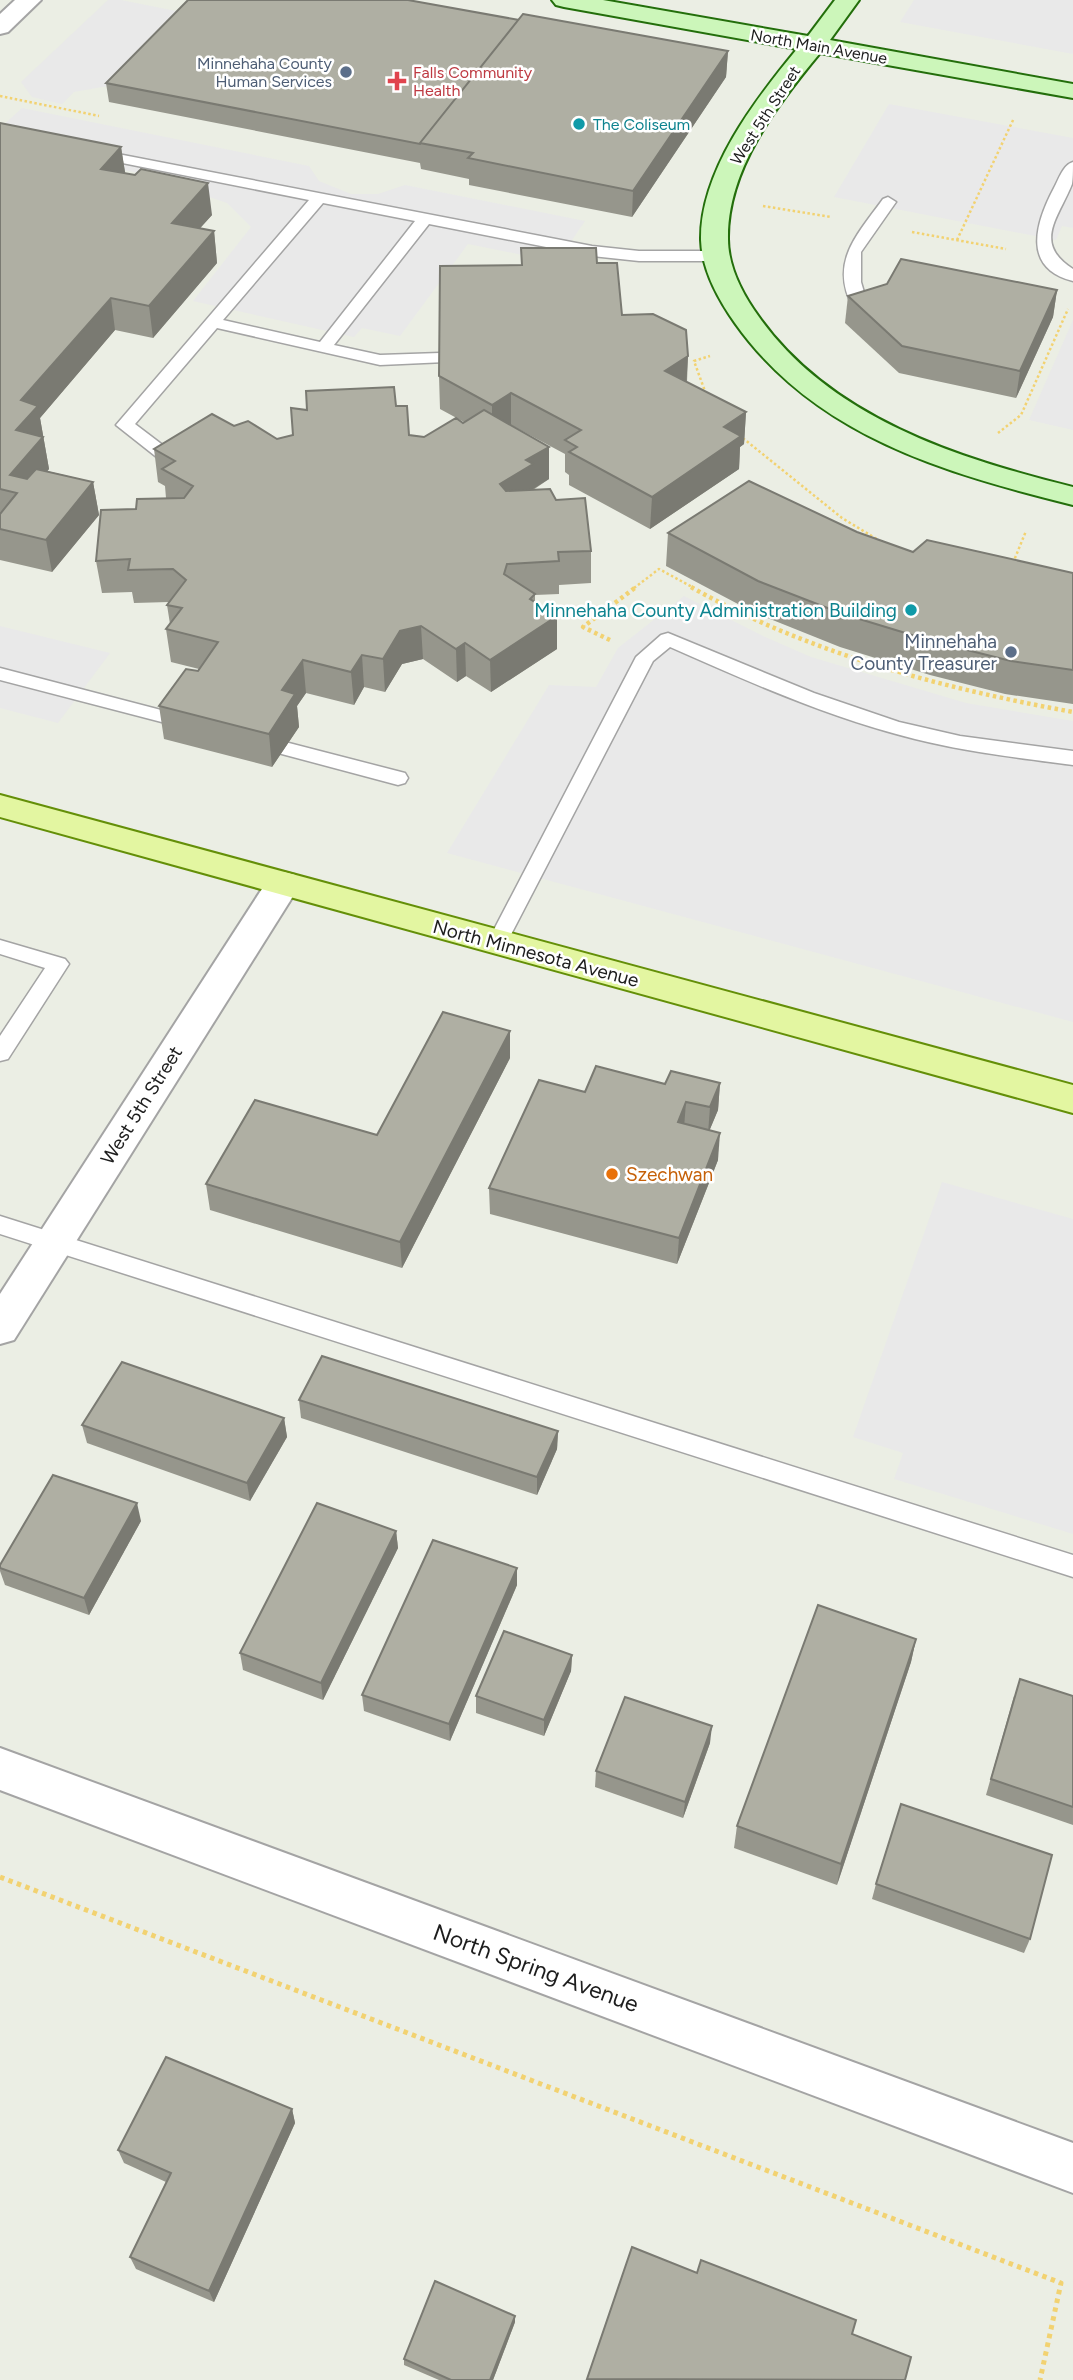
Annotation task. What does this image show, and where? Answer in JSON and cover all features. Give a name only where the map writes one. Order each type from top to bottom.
[{"type":"main road","name":"North Minnesota Avenue","points":[[0,806],[1073,1099]]},
{"type":"street","points":[[0,27],[29,0]]},
{"type":"street","name":"North Main Avenue","points":[[565,0],[1073,91]]},
{"type":"street","name":"West 5th Street","points":[[847,0],[815,45],[777,90],[728,171],[714,232],[717,256],[730,294],[748,324],[773,354],[807,383],[880,431],[930,454],[985,473],[1073,496]]},
{"type":"street","name":"West 5th Street","points":[[0,1328],[284,884]]},
{"type":"street","name":"North Spring Avenue","points":[[0,1769],[1073,2168]]},
{"type":"lane","points":[[78,150],[592,251],[639,256],[717,256]]},
{"type":"lane","points":[[1073,167],[1041,232],[1041,245],[1052,261],[1073,276]]},
{"type":"lane","points":[[182,468],[125,425],[319,198]]},
{"type":"lane","points":[[860,306],[853,282],[853,252],[888,202]]},
{"type":"lane","points":[[324,347],[425,218]]},
{"type":"lane","points":[[211,322],[380,360],[440,358]]},
{"type":"lane","points":[[497,943],[645,657],[668,639],[792,693],[896,728],[1001,748],[1073,758]]},
{"type":"lane","points":[[0,674],[177,720]]},
{"type":"lane","points":[[285,748],[398,778]]},
{"type":"lane","points":[[0,947],[58,964],[0,1053]]},
{"type":"lane","points":[[0,1225],[1073,1566]]},
{"type":"path","points":[[957,240],[1018,111]]},
{"type":"path","points":[[997,433],[1021,415],[1068,308]]},
{"type":"path","points":[[709,403],[694,361],[710,356]]},
{"type":"path","points":[[730,429],[771,456],[861,532],[889,545]]},
{"type":"path","points":[[1012,566],[1026,531]]},
{"type":"path","points":[[645,657],[583,627],[659,569],[747,616],[817,645],[924,680],[1073,712]]},
{"type":"path","points":[[0,1877],[1061,2283],[1040,2380]]},
{"type":"shaded area","points":[[108,0],[121,0],[181,12],[108,86],[74,92],[62,104],[32,97],[21,82]]},
{"type":"shaded area","points":[[914,0],[1073,0],[1073,54],[900,22]]},
{"type":"shaded area","points":[[889,104],[1073,138],[1073,228],[1062,226],[1056,240],[834,197]]},
{"type":"shaded area","points":[[22,108],[309,166],[319,181],[351,194],[378,194],[405,185],[585,221],[557,262],[468,244],[400,336],[362,328],[354,337],[193,301],[251,227],[227,203],[138,173],[0,144],[0,128]]},
{"type":"shaded area","points":[[1073,320],[1073,430],[1029,420]]},
{"type":"shaded area","points":[[684,596],[811,657],[966,703],[1073,721],[1073,1022],[447,853],[549,685],[596,687],[618,648]]},
{"type":"shaded area","points":[[0,626],[110,653],[58,723],[0,708]]},
{"type":"shaded area","points":[[942,1182],[1073,1219],[1073,1534],[894,1479],[903,1453],[853,1437]]},
{"type":"building","points":[[188,0],[408,0],[519,20],[420,144],[106,83]]},
{"type":"building","points":[[523,14],[728,51],[633,191],[468,158],[473,153],[420,143]]},
{"type":"building","points":[[0,123],[121,147],[101,169],[135,175],[141,169],[208,183],[172,223],[214,231],[149,306],[111,298],[21,400],[38,406],[16,430],[43,437],[10,475],[27,479],[36,469],[93,482],[46,540],[0,529],[0,514],[17,493],[0,489]]},
{"type":"building","points":[[521,248],[596,248],[597,263],[617,263],[622,315],[653,314],[686,330],[688,356],[665,371],[746,412],[724,427],[741,436],[652,497],[569,452],[577,447],[565,440],[581,430],[511,393],[492,405],[439,376],[440,266],[522,265]]},
{"type":"building","points":[[901,259],[1057,290],[1020,371],[902,346],[848,296],[887,284]]},
{"type":"building","points":[[394,387],[396,406],[407,406],[409,435],[424,437],[456,418],[463,423],[484,410],[549,447],[526,460],[533,464],[500,484],[506,491],[550,489],[556,500],[585,498],[591,551],[558,552],[559,561],[507,564],[504,574],[535,594],[530,599],[557,616],[490,660],[465,643],[456,649],[421,626],[400,631],[383,659],[362,655],[351,672],[303,660],[282,690],[295,694],[269,734],[159,706],[186,669],[198,671],[218,642],[166,629],[182,608],[167,605],[186,580],[173,569],[128,570],[130,559],[96,561],[101,510],[136,509],[137,499],[184,498],[193,486],[162,469],[175,461],[154,449],[212,414],[234,426],[248,421],[277,439],[293,435],[291,408],[307,410],[306,391]]},
{"type":"building","name":"Minnehaha County Administration Building","points":[[749,481],[857,532],[913,552],[927,540],[1073,573],[1073,670],[1011,661],[935,642],[843,614],[758,581],[668,533]]},
{"type":"building","points":[[443,1012],[510,1031],[400,1242],[206,1184],[255,1100],[377,1135]]},
{"type":"building","points":[[596,1066],[665,1084],[671,1071],[720,1083],[710,1107],[686,1102],[678,1122],[720,1133],[679,1238],[489,1188],[539,1080],[585,1092]]},
{"type":"building","points":[[322,1356],[558,1431],[537,1477],[299,1400]]},
{"type":"building","points":[[122,1362],[284,1418],[247,1483],[82,1425]]},
{"type":"building","points":[[53,1475],[137,1503],[84,1598],[0,1568]]},
{"type":"building","points":[[317,1503],[396,1531],[321,1683],[240,1653]]},
{"type":"building","points":[[433,1540],[517,1568],[449,1724],[362,1695]]},
{"type":"building","points":[[818,1605],[916,1639],[841,1864],[737,1826]]},
{"type":"building","points":[[504,1631],[572,1655],[544,1720],[476,1696]]},
{"type":"building","points":[[1020,1679],[1073,1696],[1073,1807],[991,1779]]},
{"type":"building","points":[[625,1697],[712,1726],[685,1802],[596,1771]]},
{"type":"building","points":[[901,1804],[1052,1855],[1030,1939],[876,1884]]},
{"type":"building","points":[[166,2057],[292,2109],[209,2291],[130,2257],[171,2173],[118,2150]]},
{"type":"building","points":[[632,2247],[697,2273],[701,2260],[856,2320],[852,2334],[911,2357],[905,2380],[587,2379]]},
{"type":"building","points":[[435,2281],[515,2316],[490,2380],[451,2380],[404,2359]]},
{"type":"place","name":"Minnehaha County Human Services","points":[[346,72]]},
{"type":"place","name":"Falls Community Health","points":[[397,81]]},
{"type":"place","name":"The Coliseum","points":[[579,124]]},
{"type":"place","name":"Minnehaha County Administration Building","points":[[911,610]]},
{"type":"place","name":"Minnehaha County Treasurer","points":[[1011,652]]},
{"type":"place","name":"Szechwan","points":[[612,1174]]}]
